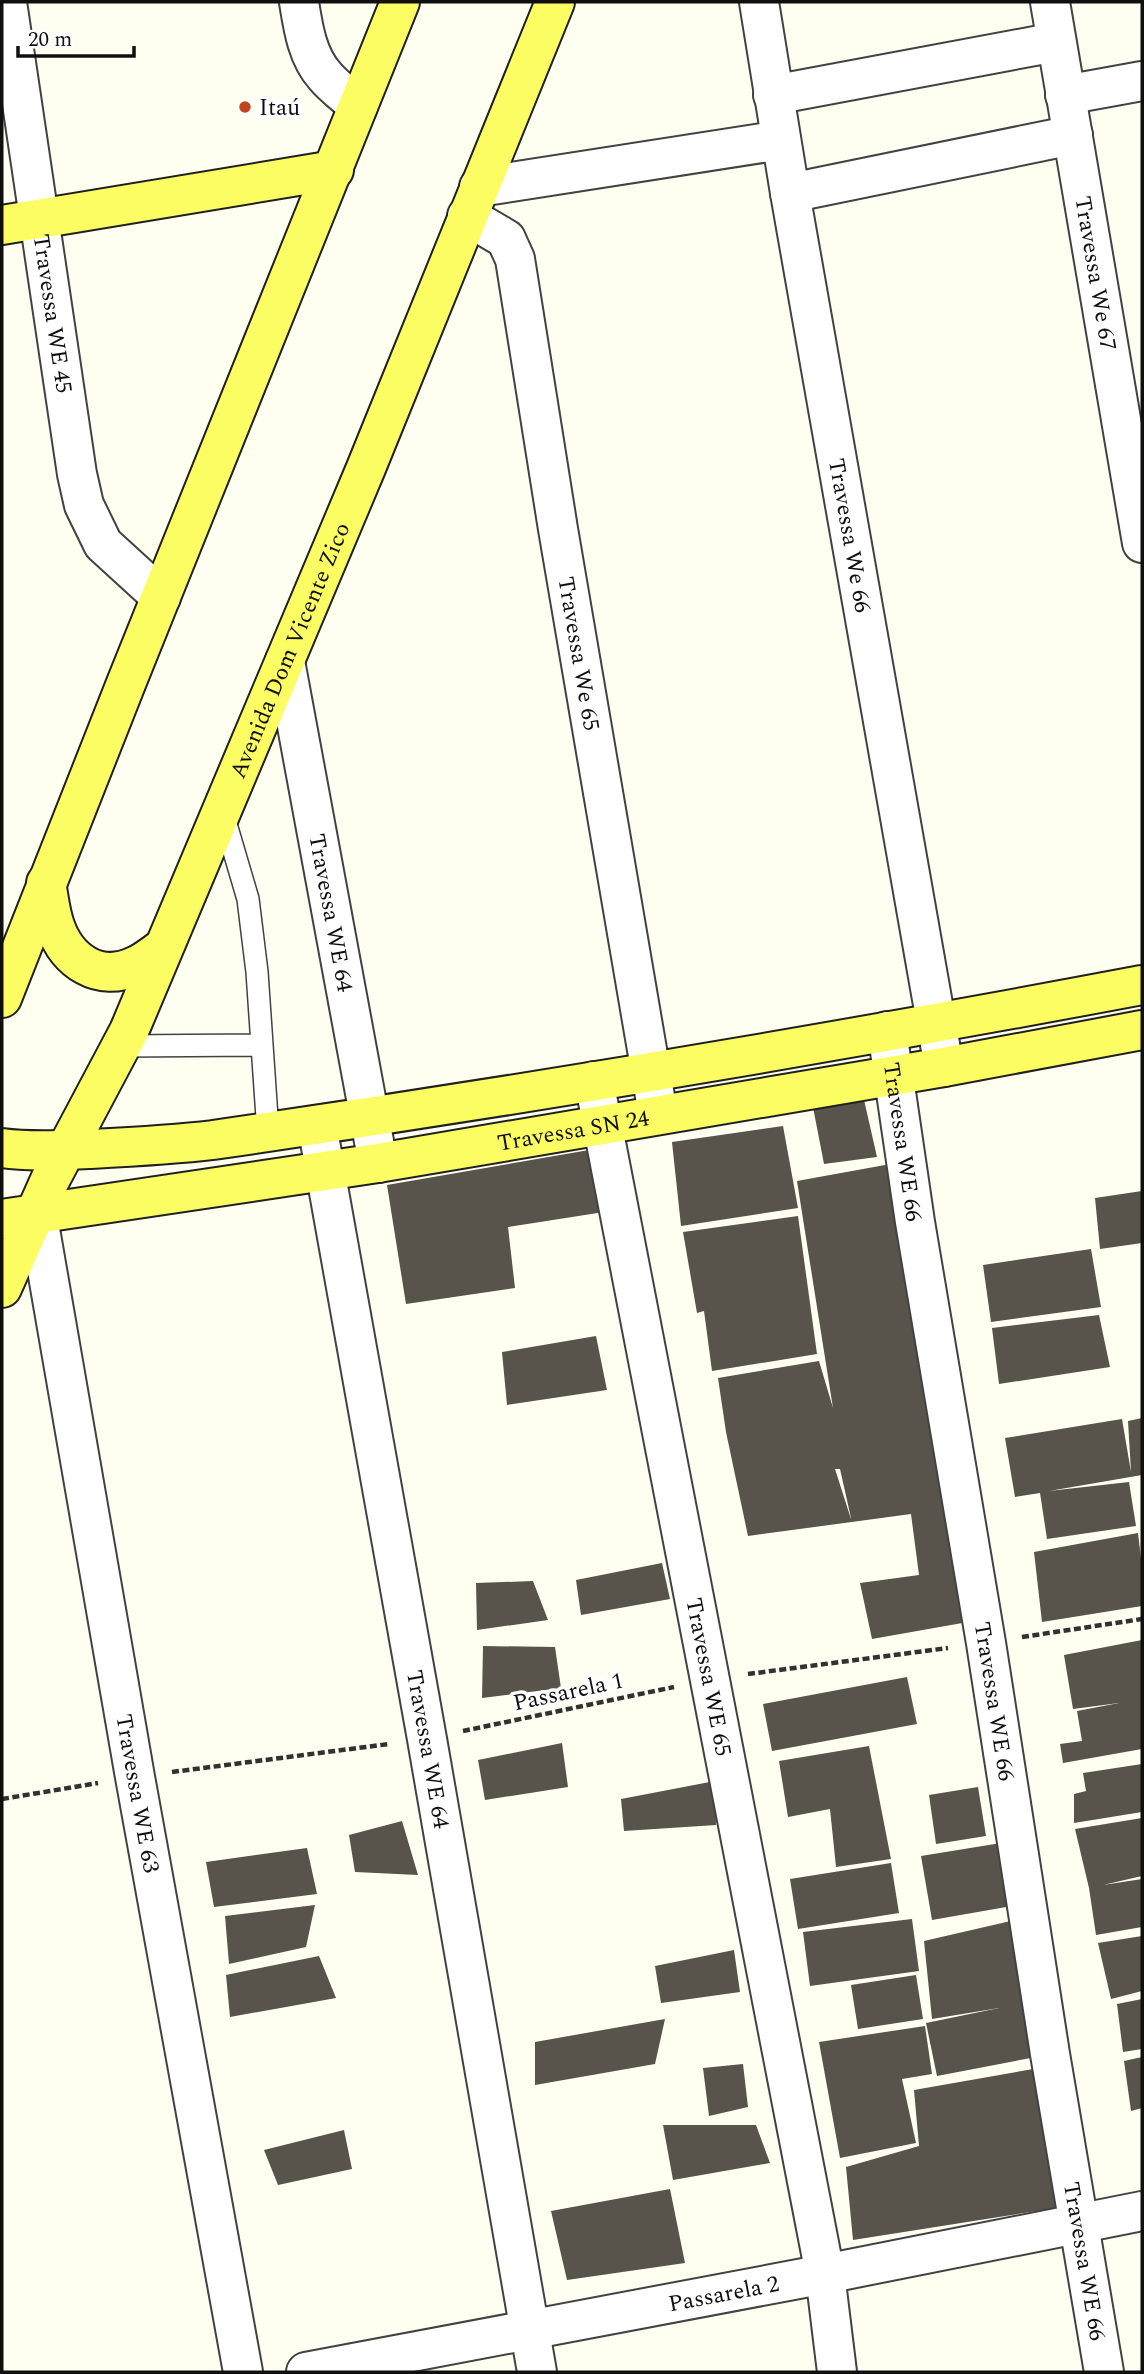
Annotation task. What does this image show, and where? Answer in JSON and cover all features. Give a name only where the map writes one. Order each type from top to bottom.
[{"type":"main road","points":[[2,998],[400,2]]},
{"type":"main road","name":"Avenida Dom Vicente Zico","points":[[2,1288],[19,1216],[50,1180],[122,1046],[366,468],[555,2]]},
{"type":"main road","points":[[2,225],[334,170]]},
{"type":"main road","points":[[46,883],[54,925],[61,940],[73,955],[95,971],[104,973],[135,966],[163,948]]},
{"type":"main road","name":"Travessa SN 24","points":[[2,1148],[30,1150],[179,1144],[317,1125],[651,1072],[1142,985]]},
{"type":"main road","name":"Travessa SN 24","points":[[19,1216],[378,1163],[944,1067],[1142,1030]]},
{"type":"street","name":"Travessa WE 45","points":[[8,2],[75,462],[84,505],[103,544],[161,597]]},
{"type":"street","points":[[299,2],[304,32],[312,55],[324,75],[358,106]]},
{"type":"street","name":"Travessa We 66","points":[[759,2],[944,1067]]},
{"type":"street","name":"Travessa We 67","points":[[1050,2],[1142,543]]},
{"type":"street","points":[[774,95],[1056,42]]},
{"type":"street","points":[[1065,94],[1142,81]]},
{"type":"street","points":[[790,192],[1073,135]]},
{"type":"street","points":[[473,202],[781,140]]},
{"type":"street","name":"Travessa We 65","points":[[473,202],[506,239],[515,259],[657,1114]]},
{"type":"street","name":"Travessa WE 64","points":[[285,661],[378,1163]]},
{"type":"street","name":"Travessa WE 66","points":[[887,1031],[915,1222],[1104,2372]]},
{"type":"street","name":"Travessa WE 65","points":[[594,1081],[825,2274]]},
{"type":"street","name":"Travessa WE 64","points":[[317,1125],[327,1169],[537,2372]]},
{"type":"street","name":"Travessa WE 63","points":[[19,1216],[135,1777],[243,2372]]},
{"type":"street","name":"Passarela 2","points":[[306,2372],[1142,2211]]},
{"type":"street","points":[[825,2274],[837,2372]]},
{"type":"lane","points":[[222,809],[248,899],[257,972],[268,1132]]},
{"type":"lane","points":[[122,1046],[262,1045]]},
{"type":"path","name":"Passarela 1","points":[[2,1799],[135,1777],[427,1739],[710,1679],[986,1643],[1142,1619]]},
{"type":"building","points":[[862,1091],[877,1157],[824,1164],[812,1102]]},
{"type":"building","points":[[783,1126],[798,1208],[681,1226],[672,1142]]},
{"type":"building","points":[[589,1150],[604,1212],[508,1227],[515,1288],[406,1304],[387,1185]]},
{"type":"building","points":[[896,1163],[968,1622],[872,1639],[860,1583],[919,1575],[911,1514],[748,1536],[726,1432],[718,1378],[819,1361],[833,1408],[797,1181]],"holes":[[[835,1469],[840,1469],[851,1518],[851,1519]]]},
{"type":"building","points":[[1142,1191],[1142,1243],[1100,1249],[1095,1198]]},
{"type":"building","points":[[798,1216],[817,1354],[712,1371],[704,1311],[697,1313],[683,1232]]},
{"type":"building","points":[[1091,1249],[1101,1307],[991,1322],[983,1265]]},
{"type":"building","points":[[1099,1315],[1110,1367],[999,1384],[992,1328]]},
{"type":"building","points":[[596,1336],[607,1390],[507,1405],[502,1352]]},
{"type":"building","points":[[1142,1418],[1142,1475],[1049,1491],[1129,1482],[1136,1526],[1047,1539],[1040,1493],[1015,1497],[1005,1438],[1122,1419],[1131,1472],[1128,1421]]},
{"type":"building","points":[[1138,1533],[1142,1567],[1142,1606],[1042,1622],[1034,1552]]},
{"type":"building","points":[[662,1563],[670,1599],[581,1615],[576,1580]]},
{"type":"building","points":[[533,1581],[548,1620],[477,1630],[476,1583]]},
{"type":"building","points":[[1142,1640],[1142,1749],[1063,1763],[1060,1744],[1082,1741],[1077,1711],[1119,1703],[1073,1709],[1064,1655]]},
{"type":"building","points":[[483,1646],[555,1647],[561,1688],[482,1698]]},
{"type":"building","points":[[907,1677],[917,1724],[772,1751],[763,1704]]},
{"type":"building","points":[[562,1743],[568,1787],[485,1800],[478,1760]]},
{"type":"building","points":[[869,1746],[891,1859],[836,1867],[830,1809],[788,1817],[779,1761]]},
{"type":"building","points":[[1142,1764],[1142,1812],[1074,1823],[1074,1794],[1086,1791],[1083,1773]]},
{"type":"building","points":[[715,1781],[716,1825],[624,1831],[621,1799]]},
{"type":"building","points":[[978,1787],[986,1836],[936,1844],[929,1795]]},
{"type":"building","points":[[1142,1818],[1142,1876],[1103,1885],[1142,1879],[1142,1927],[1096,1935],[1089,1888],[1075,1829]]},
{"type":"building","points":[[402,1821],[418,1875],[355,1872],[349,1835]]},
{"type":"building","points":[[1001,1843],[1012,1906],[932,1920],[921,1856]]},
{"type":"building","points":[[307,1848],[317,1894],[214,1907],[206,1862]]},
{"type":"building","points":[[891,1863],[899,1913],[798,1929],[790,1879]]},
{"type":"building","points":[[315,1905],[306,1947],[229,1964],[225,1916]]},
{"type":"building","points":[[912,1919],[919,1971],[810,1986],[803,1932]]},
{"type":"building","points":[[1015,1920],[1036,2057],[937,2076],[926,2023],[999,2008],[932,2019],[924,1941]]},
{"type":"building","points":[[1142,1936],[1142,1991],[1111,1999],[1098,1943]]},
{"type":"building","points":[[734,1950],[740,1992],[661,2003],[655,1966]]},
{"type":"building","points":[[319,1956],[336,1998],[230,2017],[226,1975]]},
{"type":"building","points":[[916,1975],[923,2019],[858,2029],[851,1985]]},
{"type":"building","points":[[1142,1999],[1142,2049],[1123,2052],[1117,2004]]},
{"type":"building","points":[[665,2019],[655,2064],[535,2085],[535,2042]]},
{"type":"building","points":[[925,2026],[932,2074],[902,2079],[916,2143],[840,2158],[819,2042]]},
{"type":"building","points":[[1142,2057],[1142,2108],[1131,2111],[1124,2061]]},
{"type":"building","points":[[743,2064],[748,2107],[709,2116],[703,2068]]},
{"type":"building","points":[[1033,2069],[1062,2207],[853,2240],[846,2167],[919,2146],[914,2090]]},
{"type":"building","points":[[663,2125],[756,2125],[770,2163],[673,2180]]},
{"type":"building","points":[[344,2130],[352,2169],[278,2185],[264,2150]]},
{"type":"building","points":[[670,2189],[685,2263],[567,2280],[551,2211]]},
{"type":"place","name":"Itaú","points":[[245,107]]}]
